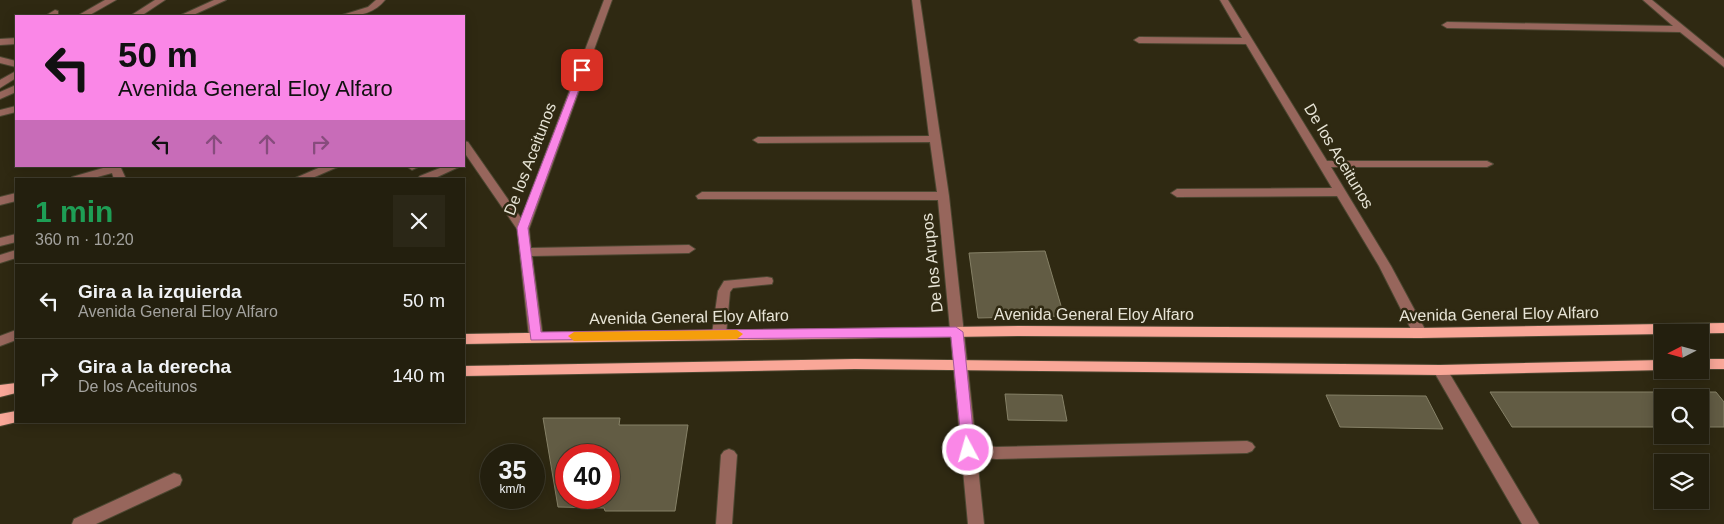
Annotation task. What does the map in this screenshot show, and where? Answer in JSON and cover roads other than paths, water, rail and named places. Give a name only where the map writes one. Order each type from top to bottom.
[{"type":"main road","name":"Avenida General Eloy Alfaro","points":[[465,338],[956,332],[1420,333],[1724,328]]},
{"type":"main road","points":[[465,371],[624,370],[778,365],[960,364],[1440,370],[1654,365]]},
{"type":"main road","points":[[1709,364],[1724,364]]},
{"type":"main road","points":[[0,391],[15,388]]},
{"type":"main road","points":[[0,420],[15,417]]},
{"type":"street","points":[[84,15],[112,0]]},
{"type":"street","points":[[138,15],[161,0]]},
{"type":"street","points":[[186,15],[222,0]]},
{"type":"street","points":[[354,15],[373,13],[381,0]]},
{"type":"street","name":"De los Aceitunos","points":[[536,336],[522,228],[608,0]]},
{"type":"street","name":"De los Arupos","points":[[916,0],[943,196],[976,524]]},
{"type":"street","name":"De los Aceitunos","points":[[1224,0],[1385,266],[1420,333]]},
{"type":"street","points":[[1647,0],[1724,64]]},
{"type":"street","points":[[1448,25],[1681,29]]},
{"type":"street","points":[[0,42],[14,40]]},
{"type":"street","points":[[1139,40],[1248,41]]},
{"type":"street","points":[[1710,53],[1724,53]]},
{"type":"street","points":[[0,60],[15,64]]},
{"type":"street","points":[[0,85],[15,75]]},
{"type":"street","points":[[0,96],[15,88]]},
{"type":"street","points":[[0,113],[15,109]]},
{"type":"street","points":[[758,140],[935,139]]},
{"type":"street","points":[[465,148],[469,162],[522,228]]},
{"type":"street","points":[[1323,164],[1487,164]]},
{"type":"street","points":[[301,178],[332,167]]},
{"type":"street","points":[[424,178],[453,167]]},
{"type":"street","points":[[80,178],[113,169],[117,170],[120,178]]},
{"type":"street","points":[[1177,193],[1340,192]]},
{"type":"street","points":[[702,196],[943,196]]},
{"type":"street","points":[[0,201],[15,197]]},
{"type":"street","points":[[0,242],[15,238]]},
{"type":"street","points":[[525,252],[689,249]]},
{"type":"street","points":[[0,259],[15,254]]},
{"type":"street","points":[[719,334],[724,291],[729,284],[767,281]]},
{"type":"street","points":[[0,341],[15,335]]},
{"type":"street","points":[[1440,370],[1531,524]]},
{"type":"street","points":[[968,450],[996,453],[1247,447]]},
{"type":"street","points":[[724,524],[729,455]]},
{"type":"street","points":[[80,524],[174,480]]}]
